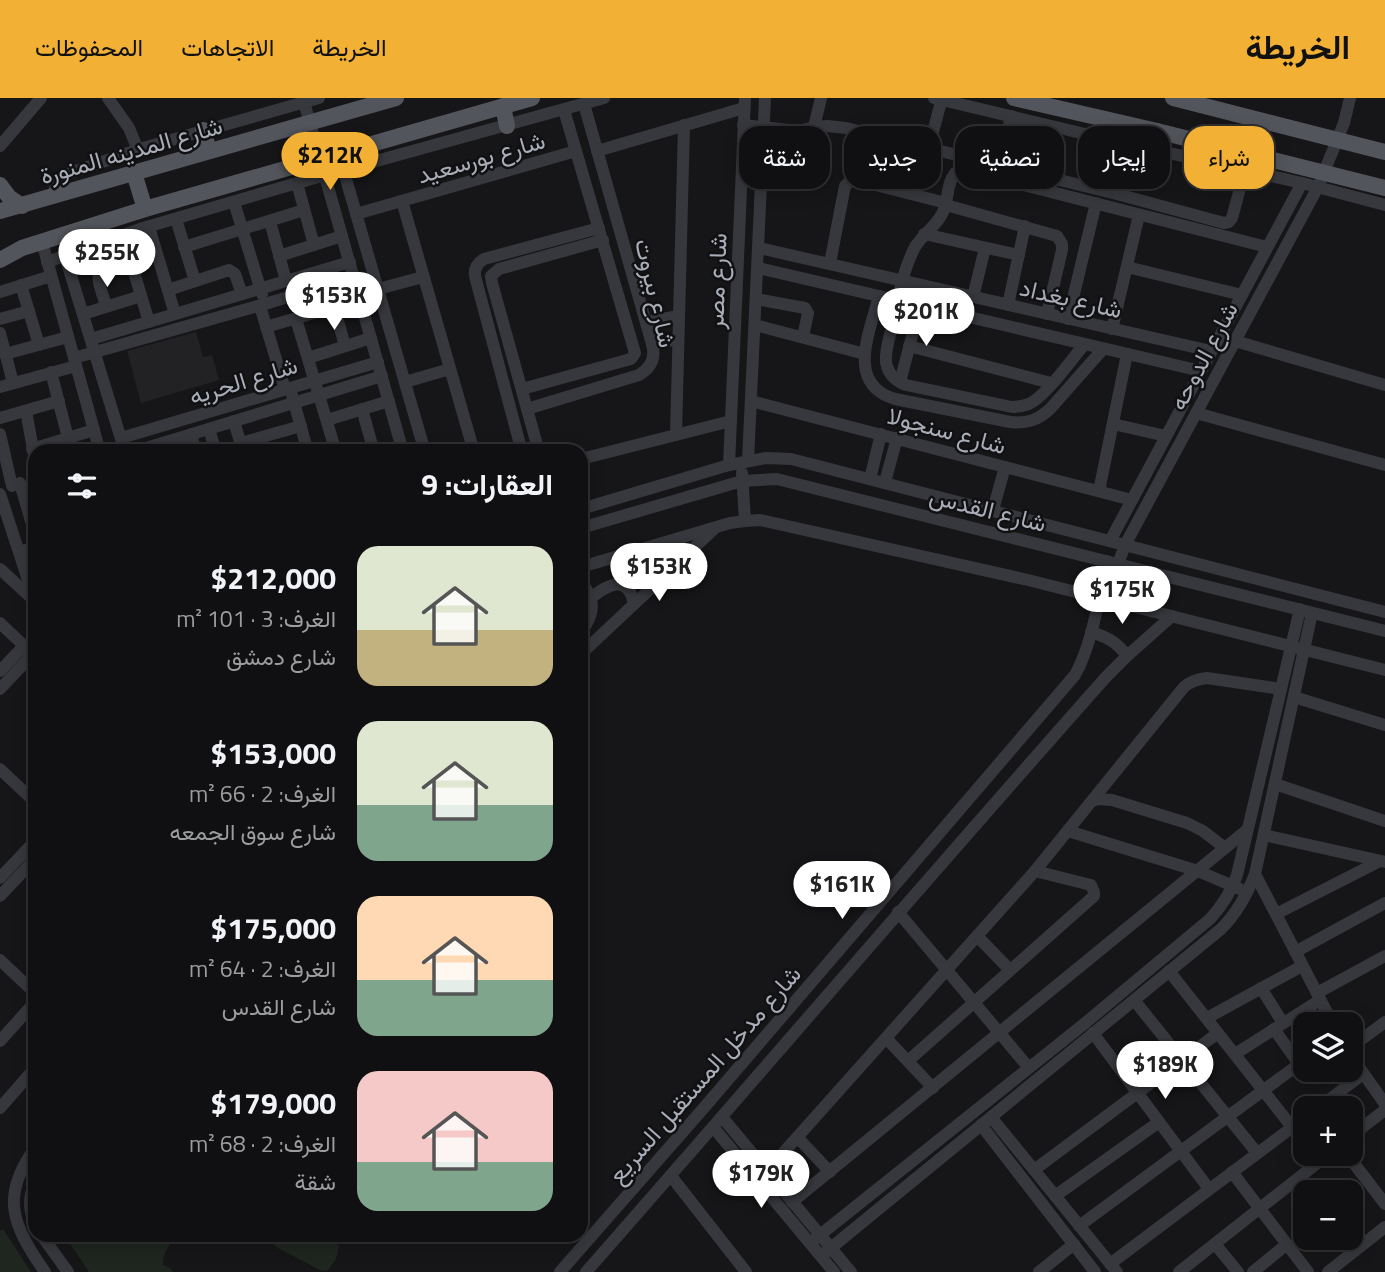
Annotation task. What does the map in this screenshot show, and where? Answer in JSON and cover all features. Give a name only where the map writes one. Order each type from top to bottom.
[{"type":"main road","name":"شارع المدينه المنورة","points":[[0,211],[396,98]]},
{"type":"main road","points":[[0,260],[22,248],[145,209],[532,98]]},
{"type":"main road","points":[[1014,98],[1059,103],[1140,126]]},
{"type":"main road","points":[[1173,98],[1385,152]]},
{"type":"main road","points":[[503,106],[507,126]]},
{"type":"main road","points":[[203,130],[209,151]]},
{"type":"main road","points":[[1170,135],[1321,179],[1385,188]]},
{"type":"main road","points":[[134,173],[145,209]]},
{"type":"main road","points":[[0,185],[9,197],[22,206]]},
{"type":"main road","points":[[166,203],[173,220]]},
{"type":"street","points":[[0,146],[41,98]]},
{"type":"street","points":[[108,98],[129,128],[138,150]]},
{"type":"street","points":[[51,198],[58,181],[67,174],[203,130],[319,98]]},
{"type":"street","points":[[47,262],[149,227],[297,183],[604,98]]},
{"type":"street","name":"شارع مصر","points":[[763,126],[765,98]]},
{"type":"street","points":[[814,126],[821,98]]},
{"type":"street","name":"شارع الدوحه","points":[[1112,562],[1125,545],[1321,179],[1350,98]]},
{"type":"street","points":[[933,126],[939,99],[1078,132]]},
{"type":"street","points":[[304,102],[401,444]]},
{"type":"street","points":[[598,155],[744,103]]},
{"type":"street","name":"شارع مصر","points":[[740,463],[731,421],[744,103]]},
{"type":"street","name":"شارع بيروت","points":[[527,409],[639,375],[651,365],[653,358],[652,344],[584,104]]},
{"type":"street","name":"شارع بيروت","points":[[522,389],[634,356],[635,349],[564,110]]},
{"type":"street","points":[[1010,126],[1012,116]]},
{"type":"street","points":[[676,435],[684,125]]},
{"type":"street","points":[[743,125],[753,126]]},
{"type":"street","name":"شارع بورسعيد","points":[[356,214],[598,155]]},
{"type":"street","points":[[1084,345],[1037,398],[1020,407],[900,382],[890,373],[886,354],[897,300],[912,253],[924,234],[940,218],[952,177],[956,173],[965,170],[1267,247]]},
{"type":"street","points":[[344,172],[423,444]]},
{"type":"street","points":[[1274,177],[1302,183],[1321,179],[1385,205]]},
{"type":"street","points":[[830,263],[845,186],[856,180],[1052,233],[1062,244],[1047,314]]},
{"type":"street","points":[[1064,181],[1226,223],[1232,218],[1240,189]]},
{"type":"street","points":[[297,183],[314,245]]},
{"type":"street","name":"شارع الدوحه","points":[[1110,541],[1302,183]]},
{"type":"street","name":"شارع مصر","points":[[740,463],[751,401],[760,189]]},
{"type":"street","points":[[1117,194],[1118,189]]},
{"type":"street","points":[[402,201],[472,444]]},
{"type":"street","points":[[234,202],[260,289],[266,327],[306,444]]},
{"type":"street","points":[[1068,318],[1096,204]]},
{"type":"street","points":[[184,247],[304,210]]},
{"type":"street","points":[[1112,329],[1139,215]]},
{"type":"street","points":[[173,220],[194,281]]},
{"type":"street","points":[[270,221],[286,281]]},
{"type":"street","points":[[1008,305],[1025,226]]},
{"type":"street","points":[[149,227],[175,314]]},
{"type":"street","points":[[537,444],[491,276],[499,269],[601,234]]},
{"type":"street","points":[[520,444],[475,270],[484,259],[601,234]]},
{"type":"street","points":[[924,234],[1019,255]]},
{"type":"street","points":[[279,256],[342,236]]},
{"type":"street","points":[[42,242],[98,444]]},
{"type":"street","name":"شارع بغداد","points":[[758,248],[1211,351]]},
{"type":"street","points":[[973,297],[985,248]]},
{"type":"street","points":[[106,306],[99,279],[99,272],[103,267],[156,250]]},
{"type":"street","points":[[608,257],[626,252]]},
{"type":"street","points":[[65,256],[123,444]]},
{"type":"street","points":[[130,259],[149,322]]},
{"type":"street","points":[[0,333],[5,354],[6,385],[75,362],[93,346],[149,322],[350,262]]},
{"type":"street","points":[[1127,267],[1242,295]]},
{"type":"street","name":"شارع بغداد","points":[[758,268],[1127,354],[1199,374],[1212,383]]},
{"type":"street","points":[[168,290],[227,270],[235,274],[242,294]]},
{"type":"street","points":[[0,292],[51,276]]},
{"type":"street","points":[[93,346],[212,319],[354,277]]},
{"type":"street","points":[[377,289],[424,277]]},
{"type":"street","points":[[21,285],[39,345]]},
{"type":"street","points":[[328,285],[345,346]]},
{"type":"street","points":[[83,314],[141,296]]},
{"type":"street","points":[[879,296],[865,354],[865,370],[879,392],[887,396],[1021,423],[1032,421],[1042,417],[1050,409],[1103,349]]},
{"type":"street","points":[[756,299],[804,308],[808,313],[803,337]]},
{"type":"street","points":[[363,309],[382,303]]},
{"type":"street","points":[[208,304],[212,319]]},
{"type":"street","points":[[624,311],[641,306]]},
{"type":"street","points":[[900,382],[920,306]]},
{"type":"street","points":[[266,327],[334,307]]},
{"type":"street","points":[[1026,330],[1031,310]]},
{"type":"street","points":[[0,319],[29,311]]},
{"type":"street","points":[[646,322],[679,316]]},
{"type":"street","points":[[296,318],[334,444]]},
{"type":"street","points":[[755,324],[865,354]]},
{"type":"street","points":[[5,354],[68,337]]},
{"type":"street","points":[[308,358],[371,338]]},
{"type":"street","points":[[652,344],[678,339]]},
{"type":"street","points":[[1235,341],[1385,385]]},
{"type":"street","points":[[909,346],[1051,383]]},
{"type":"street","points":[[1099,491],[1127,354]]},
{"type":"street","name":"شارع الحريه","points":[[121,438],[378,362]]},
{"type":"street","points":[[405,382],[450,369]]},
{"type":"street","points":[[51,372],[68,438]]},
{"type":"street","name":"شارع الحريه","points":[[173,444],[191,434],[382,376]]},
{"type":"street","points":[[0,418],[59,401]]},
{"type":"street","points":[[327,419],[388,401]]},
{"type":"street","name":"شارع سنجولا","points":[[751,401],[1132,500]]},
{"type":"street","points":[[240,403],[242,444]]},
{"type":"street","points":[[1020,407],[1021,423]]},
{"type":"street","points":[[362,409],[372,444]]},
{"type":"street","points":[[26,411],[32,444]]},
{"type":"street","points":[[1196,414],[1385,465]]},
{"type":"street","points":[[588,457],[731,421]]},
{"type":"street","points":[[1113,424],[1166,436]]},
{"type":"street","points":[[250,444],[301,426]]},
{"type":"street","points":[[209,429],[214,444]]},
{"type":"street","points":[[56,444],[94,430]]},
{"type":"street","points":[[0,434],[26,581]]},
{"type":"street","points":[[191,434],[194,444]]},
{"type":"street","points":[[870,479],[881,434]]},
{"type":"street","points":[[885,482],[897,438]]},
{"type":"street","points":[[588,507],[740,463],[766,458],[791,459],[1385,612]]},
{"type":"street","points":[[788,481],[791,459]]},
{"type":"street","points":[[740,463],[745,520]]},
{"type":"street","points":[[993,510],[1005,467]]},
{"type":"street","name":"شارع القدس","points":[[588,526],[742,481],[765,478],[788,481],[1385,631]]},
{"type":"street","points":[[8,489],[28,482]]},
{"type":"street","points":[[8,489],[28,507]]},
{"type":"street","points":[[932,517],[937,496]]},
{"type":"street","points":[[588,565],[745,520],[775,523],[1028,580],[1385,670]]},
{"type":"street","points":[[588,647],[716,528]]},
{"type":"street","points":[[19,552],[28,549]]},
{"type":"street","points":[[1174,578],[1179,558]]},
{"type":"street","name":"شارع مدخل المستقبل السريع","points":[[588,1240],[1066,686],[1083,661],[1098,597],[1112,562]]},
{"type":"street","points":[[0,569],[26,581]]},
{"type":"street","points":[[591,598],[603,588],[615,584],[629,590],[634,604]]},
{"type":"street","points":[[588,591],[593,607],[588,623]]},
{"type":"street","points":[[826,1251],[1133,1000],[1223,904],[1237,875],[1291,646],[1306,611]]},
{"type":"street","points":[[816,1239],[1028,1068],[1221,929],[1236,912],[1255,874],[1305,649],[1306,611]]},
{"type":"street","name":"شارع مدخل المستقبل السريع","points":[[586,1272],[1080,706],[1127,656],[1172,616]]},
{"type":"street","points":[[0,623],[28,649]]},
{"type":"street","points":[[1091,632],[1110,638],[1127,656]]},
{"type":"street","points":[[0,671],[28,654]]},
{"type":"street","points":[[0,689],[28,656]]},
{"type":"street","points":[[767,1171],[1035,871],[1184,687],[1191,681],[1208,678],[1281,689]]},
{"type":"street","points":[[1294,698],[1385,725]]},
{"type":"street","points":[[0,769],[28,795]]},
{"type":"street","points":[[1275,784],[1385,821]]},
{"type":"street","points":[[1092,801],[1112,800],[1187,822],[1225,848]]},
{"type":"street","points":[[792,1202],[1247,830]]},
{"type":"street","points":[[1068,831],[1198,871],[1247,893]]},
{"type":"street","points":[[1264,835],[1382,862]]},
{"type":"street","points":[[1276,914],[1382,862]]},
{"type":"street","points":[[0,878],[28,863]]},
{"type":"street","points":[[0,896],[28,864]]},
{"type":"street","points":[[908,1061],[1094,896],[1091,885],[1035,871]]},
{"type":"street","points":[[1255,874],[1327,1012]]},
{"type":"street","points":[[1295,952],[1385,903]]},
{"type":"street","points":[[898,912],[1028,1068]]},
{"type":"street","points":[[977,936],[1010,970]]},
{"type":"street","points":[[1235,1054],[1385,956]]},
{"type":"street","points":[[0,960],[28,986]]},
{"type":"street","points":[[1207,1018],[1302,966]]},
{"type":"street","points":[[986,1121],[1034,1170],[1113,1268],[1209,1189],[1292,1127],[1207,1018],[1160,974]]},
{"type":"street","points":[[1261,988],[1279,1026],[1293,1047]]},
{"type":"street","points":[[1133,1000],[1257,1153]]},
{"type":"street","points":[[0,1041],[28,1010]]},
{"type":"street","points":[[1363,1038],[1385,1022]]},
{"type":"street","points":[[1034,1170],[1219,1033]]},
{"type":"street","points":[[1093,1034],[1209,1189]]},
{"type":"street","points":[[886,1038],[933,1088]]},
{"type":"street","points":[[1079,1226],[1293,1068]]},
{"type":"street","points":[[1363,1074],[1385,1107],[1363,1126]]},
{"type":"street","points":[[0,1108],[28,1076]]},
{"type":"street","points":[[1373,1088],[1385,1078]]},
{"type":"street","points":[[1334,1096],[1352,1082]]},
{"type":"street","points":[[702,1110],[767,1171],[792,1202],[816,1239]]},
{"type":"street","points":[[986,1121],[1095,1272]]},
{"type":"street","points":[[717,1122],[826,1251],[851,1272]]},
{"type":"street","points":[[1055,1196],[1159,1122]]},
{"type":"street","points":[[799,1138],[830,1172]]},
{"type":"street","points":[[28,1155],[18,1164],[5,1187],[7,1204],[12,1224],[45,1272]]},
{"type":"street","points":[[1179,1272],[1314,1166]]},
{"type":"street","points":[[1356,1166],[1385,1204]]},
{"type":"street","points":[[901,1171],[910,1182]]},
{"type":"street","points":[[1232,1172],[1308,1272]]},
{"type":"street","points":[[671,1176],[740,1270]]},
{"type":"street","points":[[1328,1272],[1385,1227]]},
{"type":"street","points":[[46,1242],[68,1272]]},
{"type":"street","name":"شارع مدخل المستقبل السريع","points":[[560,1272],[586,1242]]},
{"type":"street","points":[[1039,1272],[1073,1244]]},
{"type":"street","points":[[1215,1244],[1238,1272]]},
{"type":"street","points":[[1253,1272],[1287,1244]]},
{"type":"street","points":[[826,1251],[834,1272]]},
{"type":"shaded area","points":[[196,332],[203,357],[212,355],[219,380],[141,403],[127,351]]},
{"type":"shaded area","points":[[3,1229],[31,1272],[0,1272],[0,1231]]},
{"type":"shaded area","points":[[69,1242],[172,1242],[164,1256],[163,1265],[173,1272],[89,1272]]},
{"type":"shaded area","points":[[271,1242],[334,1242],[339,1246],[336,1259],[328,1270],[322,1271]]}]
